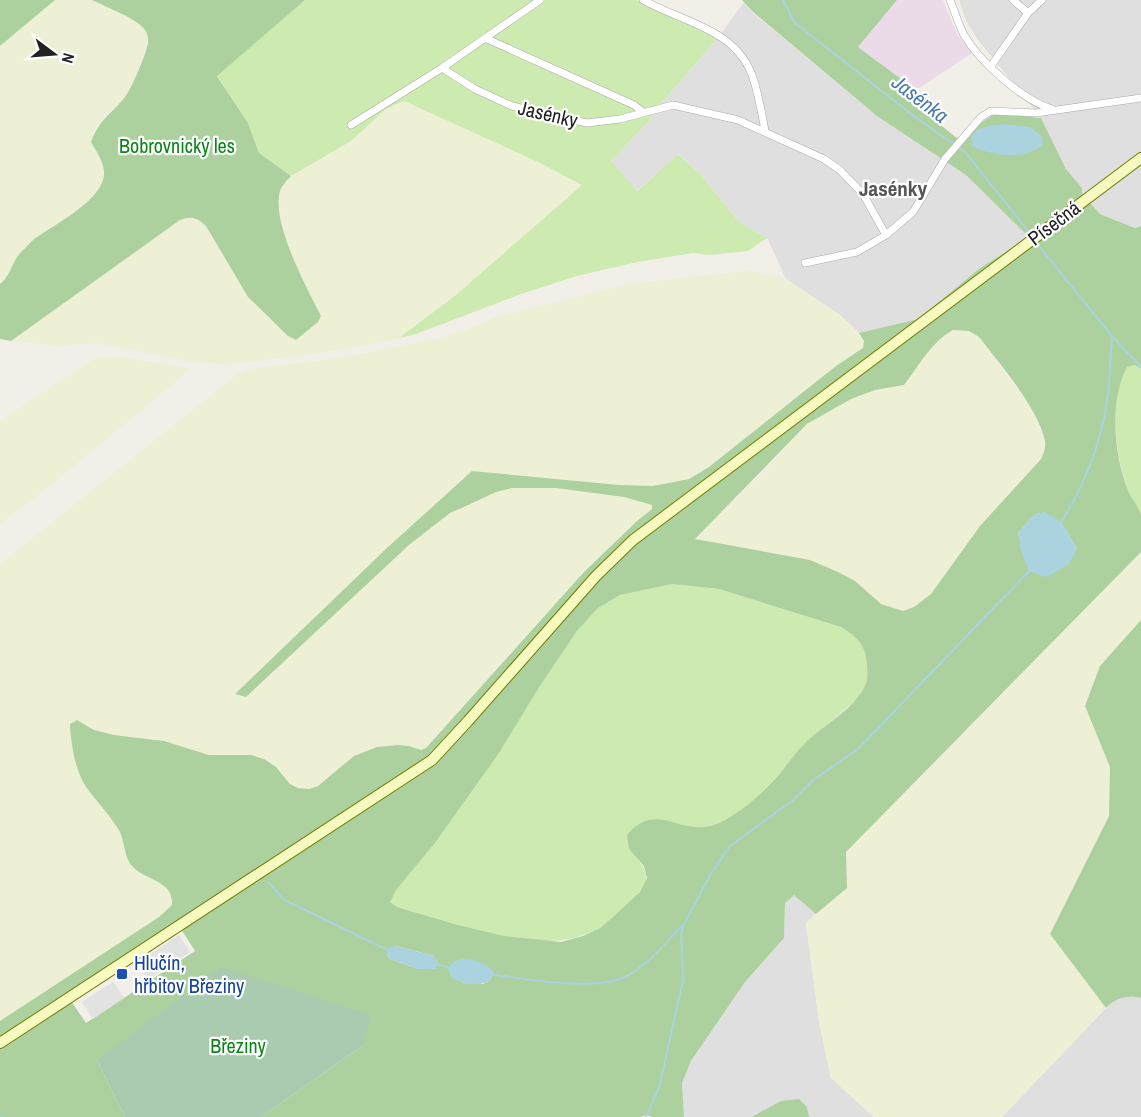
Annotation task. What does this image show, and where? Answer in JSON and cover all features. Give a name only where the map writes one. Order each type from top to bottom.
[{"type":"street","points":[[351,125],[442,68],[540,0]]},
{"type":"street","points":[[643,0],[708,28],[731,43],[739,52],[754,80],[765,131]]},
{"type":"street","points":[[950,0],[963,33],[1009,85],[1031,102],[1058,111]]},
{"type":"street","points":[[1013,0],[1028,13]]},
{"type":"street","points":[[991,66],[1028,13],[1042,0]]},
{"type":"street","points":[[485,38],[634,105],[643,112]]},
{"type":"street","name":"Jasénky","points":[[442,68],[476,90],[512,106],[587,123],[620,119],[673,105],[738,120],[824,159],[840,170],[863,194],[886,235]]},
{"type":"street","points":[[805,263],[857,252],[886,235],[914,212],[945,159],[981,117],[991,111],[1036,113],[1141,98]]},
{"type":"street","name":"Písečná","points":[[0,1043],[432,760],[596,576],[625,547],[1141,158]]},
{"type":"shaded area","points":[[897,0],[943,0],[957,34],[972,53],[916,90],[858,47]]},
{"type":"shaded area","points":[[959,0],[1141,0],[1141,226],[1135,228],[1100,214],[1082,194],[1082,188],[1066,169],[1041,118],[978,40],[966,21]]},
{"type":"shaded area","points":[[744,2],[752,12],[877,116],[966,175],[1029,236],[980,268],[918,319],[859,333],[840,315],[786,279],[767,238],[739,222],[700,174],[679,154],[636,191],[611,161],[649,121],[659,106],[718,38]]},
{"type":"shaded area","points":[[794,894],[816,914],[806,923],[819,1022],[831,1078],[874,1117],[809,1117],[807,1107],[756,1113],[751,1117],[684,1117],[682,1083],[691,1061],[745,982],[784,938],[785,903]]},
{"type":"shaded area","points":[[179,935],[190,952],[148,979],[136,963]]},
{"type":"shaded area","points":[[113,982],[124,998],[93,1019],[82,1002]]},
{"type":"shaded area","points":[[1129,996],[1141,998],[1141,1117],[1002,1117],[1106,1008],[1116,999]]},
{"type":"green space","points":[[0,0],[55,0],[0,46]]},
{"type":"green space","points":[[55,0],[92,0],[134,20],[144,29],[149,41],[126,96],[95,129],[91,142],[100,159],[104,180],[92,197],[68,217],[33,240],[18,256],[7,279],[0,284],[0,46]]},
{"type":"green space","name":"Bobrovnický les","points":[[92,0],[305,0],[217,76],[248,123],[259,153],[291,176],[280,191],[281,220],[292,255],[321,316],[318,322],[296,340],[288,336],[248,297],[206,226],[197,219],[191,218],[180,220],[11,341],[0,339],[0,284],[8,275],[17,257],[33,240],[76,211],[97,192],[103,181],[104,171],[91,142],[103,121],[127,94],[147,48],[148,36],[141,26],[128,17]]},
{"type":"green space","points":[[305,0],[637,0],[708,30],[718,38],[659,106],[649,121],[611,161],[637,191],[678,154],[700,174],[739,222],[767,238],[748,251],[709,255],[693,253],[637,262],[577,276],[524,293],[416,334],[399,338],[456,295],[582,185],[538,162],[404,101],[386,109],[351,141],[291,176],[259,153],[248,123],[217,75]]},
{"type":"green space","points":[[742,0],[897,0],[858,47],[916,90],[919,108],[957,138],[996,113],[1041,118],[1066,169],[1082,188],[1082,194],[1100,214],[1135,228],[1141,226],[1141,369],[1135,365],[1127,367],[1121,380],[1116,428],[1123,476],[1141,515],[1141,552],[846,852],[847,888],[816,914],[794,895],[785,903],[784,938],[745,982],[691,1061],[682,1083],[684,1117],[647,1115],[640,1117],[261,1117],[362,1046],[97,1060],[125,1117],[0,1117],[0,1021],[159,917],[172,905],[171,897],[164,886],[132,866],[127,858],[120,832],[86,787],[74,757],[70,724],[77,720],[94,730],[114,735],[164,741],[209,755],[251,755],[264,759],[276,767],[290,784],[298,788],[309,789],[318,786],[354,756],[377,747],[398,745],[421,750],[426,748],[584,572],[652,509],[652,505],[624,497],[556,488],[512,488],[496,492],[450,513],[409,545],[246,697],[235,694],[388,547],[472,471],[619,485],[653,486],[689,479],[709,467],[836,366],[863,348],[864,341],[859,333],[918,319],[980,268],[1029,237],[966,175],[877,116],[752,11]],"holes":[[[953,330],[969,331],[979,337],[1027,401],[1041,428],[1045,446],[1041,459],[980,526],[931,594],[914,607],[903,611],[881,604],[855,581],[810,560],[695,539],[807,424],[851,399],[875,390],[904,385],[932,348]],[[1039,513],[1066,530],[1077,549],[1047,576],[1029,571],[1018,533],[1031,518]],[[672,584],[719,589],[841,627],[856,638],[863,647],[867,681],[855,701],[805,743],[770,785],[735,814],[719,823],[705,827],[693,827],[660,819],[649,820],[638,825],[627,835],[629,849],[644,866],[647,878],[640,892],[600,928],[561,942],[504,936],[397,907],[390,902],[396,890],[435,843],[499,753],[577,631],[598,608],[620,595]],[[179,926],[195,951],[86,1023],[69,998]],[[396,946],[434,956],[418,969],[390,959],[387,955]],[[493,972],[490,980],[483,984],[462,983]]]},
{"type":"green space","points":[[404,101],[538,162],[582,185],[456,295],[398,339],[339,350],[223,364],[193,362],[98,343],[57,346],[11,341],[180,220],[191,216],[199,219],[206,226],[248,297],[288,336],[321,316],[303,282],[285,236],[279,206],[280,193],[291,176],[351,141],[386,109]]},
{"type":"green space","points":[[750,270],[786,279],[840,315],[859,333],[864,342],[863,348],[836,366],[709,467],[688,479],[653,486],[619,485],[472,471],[388,547],[236,693],[246,697],[409,545],[450,513],[496,492],[512,488],[556,488],[624,497],[652,505],[652,509],[584,572],[426,748],[421,750],[398,745],[377,747],[354,756],[318,786],[309,789],[298,788],[290,784],[276,767],[196,752],[148,738],[114,735],[94,730],[77,721],[70,724],[73,747],[82,779],[121,834],[127,856],[164,885],[171,894],[172,905],[159,917],[0,1021],[0,564],[239,373],[249,369],[340,358],[439,338],[496,317],[630,284]]},
{"type":"green space","points":[[953,330],[969,331],[979,337],[1030,407],[1045,441],[1045,451],[1041,459],[980,526],[931,594],[914,607],[903,611],[891,609],[881,604],[855,581],[810,560],[694,539],[754,481],[807,424],[851,399],[875,390],[904,385],[932,347]]},
{"type":"green space","points":[[122,357],[188,368],[189,371],[0,524],[0,421],[95,358]]},
{"type":"green space","points":[[1135,365],[1141,369],[1141,514],[1129,493],[1123,476],[1116,428],[1117,396],[1121,381],[1126,367]]},
{"type":"green space","points":[[1141,552],[1141,620],[1100,666],[1085,706],[1110,767],[1109,816],[1050,934],[1106,1008],[1002,1117],[874,1117],[831,1078],[819,1022],[806,923],[847,888],[846,852]]},
{"type":"green space","points":[[672,584],[719,589],[841,627],[855,636],[867,653],[867,682],[857,699],[804,744],[776,778],[743,810],[717,824],[699,829],[683,826],[629,849],[643,867],[646,878],[644,884],[622,910],[599,928],[576,937],[552,941],[525,940],[471,929],[397,907],[390,902],[395,890],[435,843],[499,753],[577,631],[598,608],[620,595]]},
{"type":"green space","points":[[1141,620],[1141,998],[1122,998],[1106,1008],[1050,934],[1109,816],[1110,767],[1085,706],[1100,666]]},
{"type":"green space","name":"Březiny","points":[[221,967],[371,1015],[362,1046],[261,1117],[125,1117],[97,1060]]},
{"type":"green space","points":[[799,1099],[807,1107],[809,1117],[751,1117],[781,1101]]},
{"type":"water","points":[[1006,124],[1030,127],[1042,136],[1043,144],[1028,153],[1019,155],[999,154],[972,146],[972,139],[977,131]]},
{"type":"water","points":[[1045,512],[1062,523],[1077,549],[1069,564],[1046,577],[1029,571],[1021,551],[1018,533],[1033,517]]},
{"type":"water","points":[[396,946],[434,956],[438,961],[436,969],[418,969],[390,959],[387,955],[388,948]]},
{"type":"water","points":[[462,959],[479,962],[490,968],[493,971],[490,980],[481,984],[472,984],[453,979],[448,970],[449,967]]},
{"type":"waterway","name":"Jasénka","points":[[783,0],[795,23],[915,117],[965,152],[1029,232]]},
{"type":"waterway","name":"Jasénka","points":[[1038,245],[1112,336],[1141,367]]},
{"type":"waterway","points":[[1061,522],[1084,479],[1101,433],[1110,377],[1112,336]]},
{"type":"waterway","points":[[646,1117],[659,1088],[683,980],[681,934],[684,924],[712,872],[730,846],[792,801],[812,781],[858,749],[1030,570]]},
{"type":"waterway","points":[[269,883],[284,900],[388,950]]},
{"type":"waterway","points":[[490,974],[560,983],[614,981],[642,966],[682,926]]},
{"type":"waterway","points":[[437,964],[451,968]]},
{"type":"place","name":"Hlučín, hřbitov Březiny","points":[[122,974]]},
{"type":"district","name":"Jasénky","points":[[893,189]]}]
